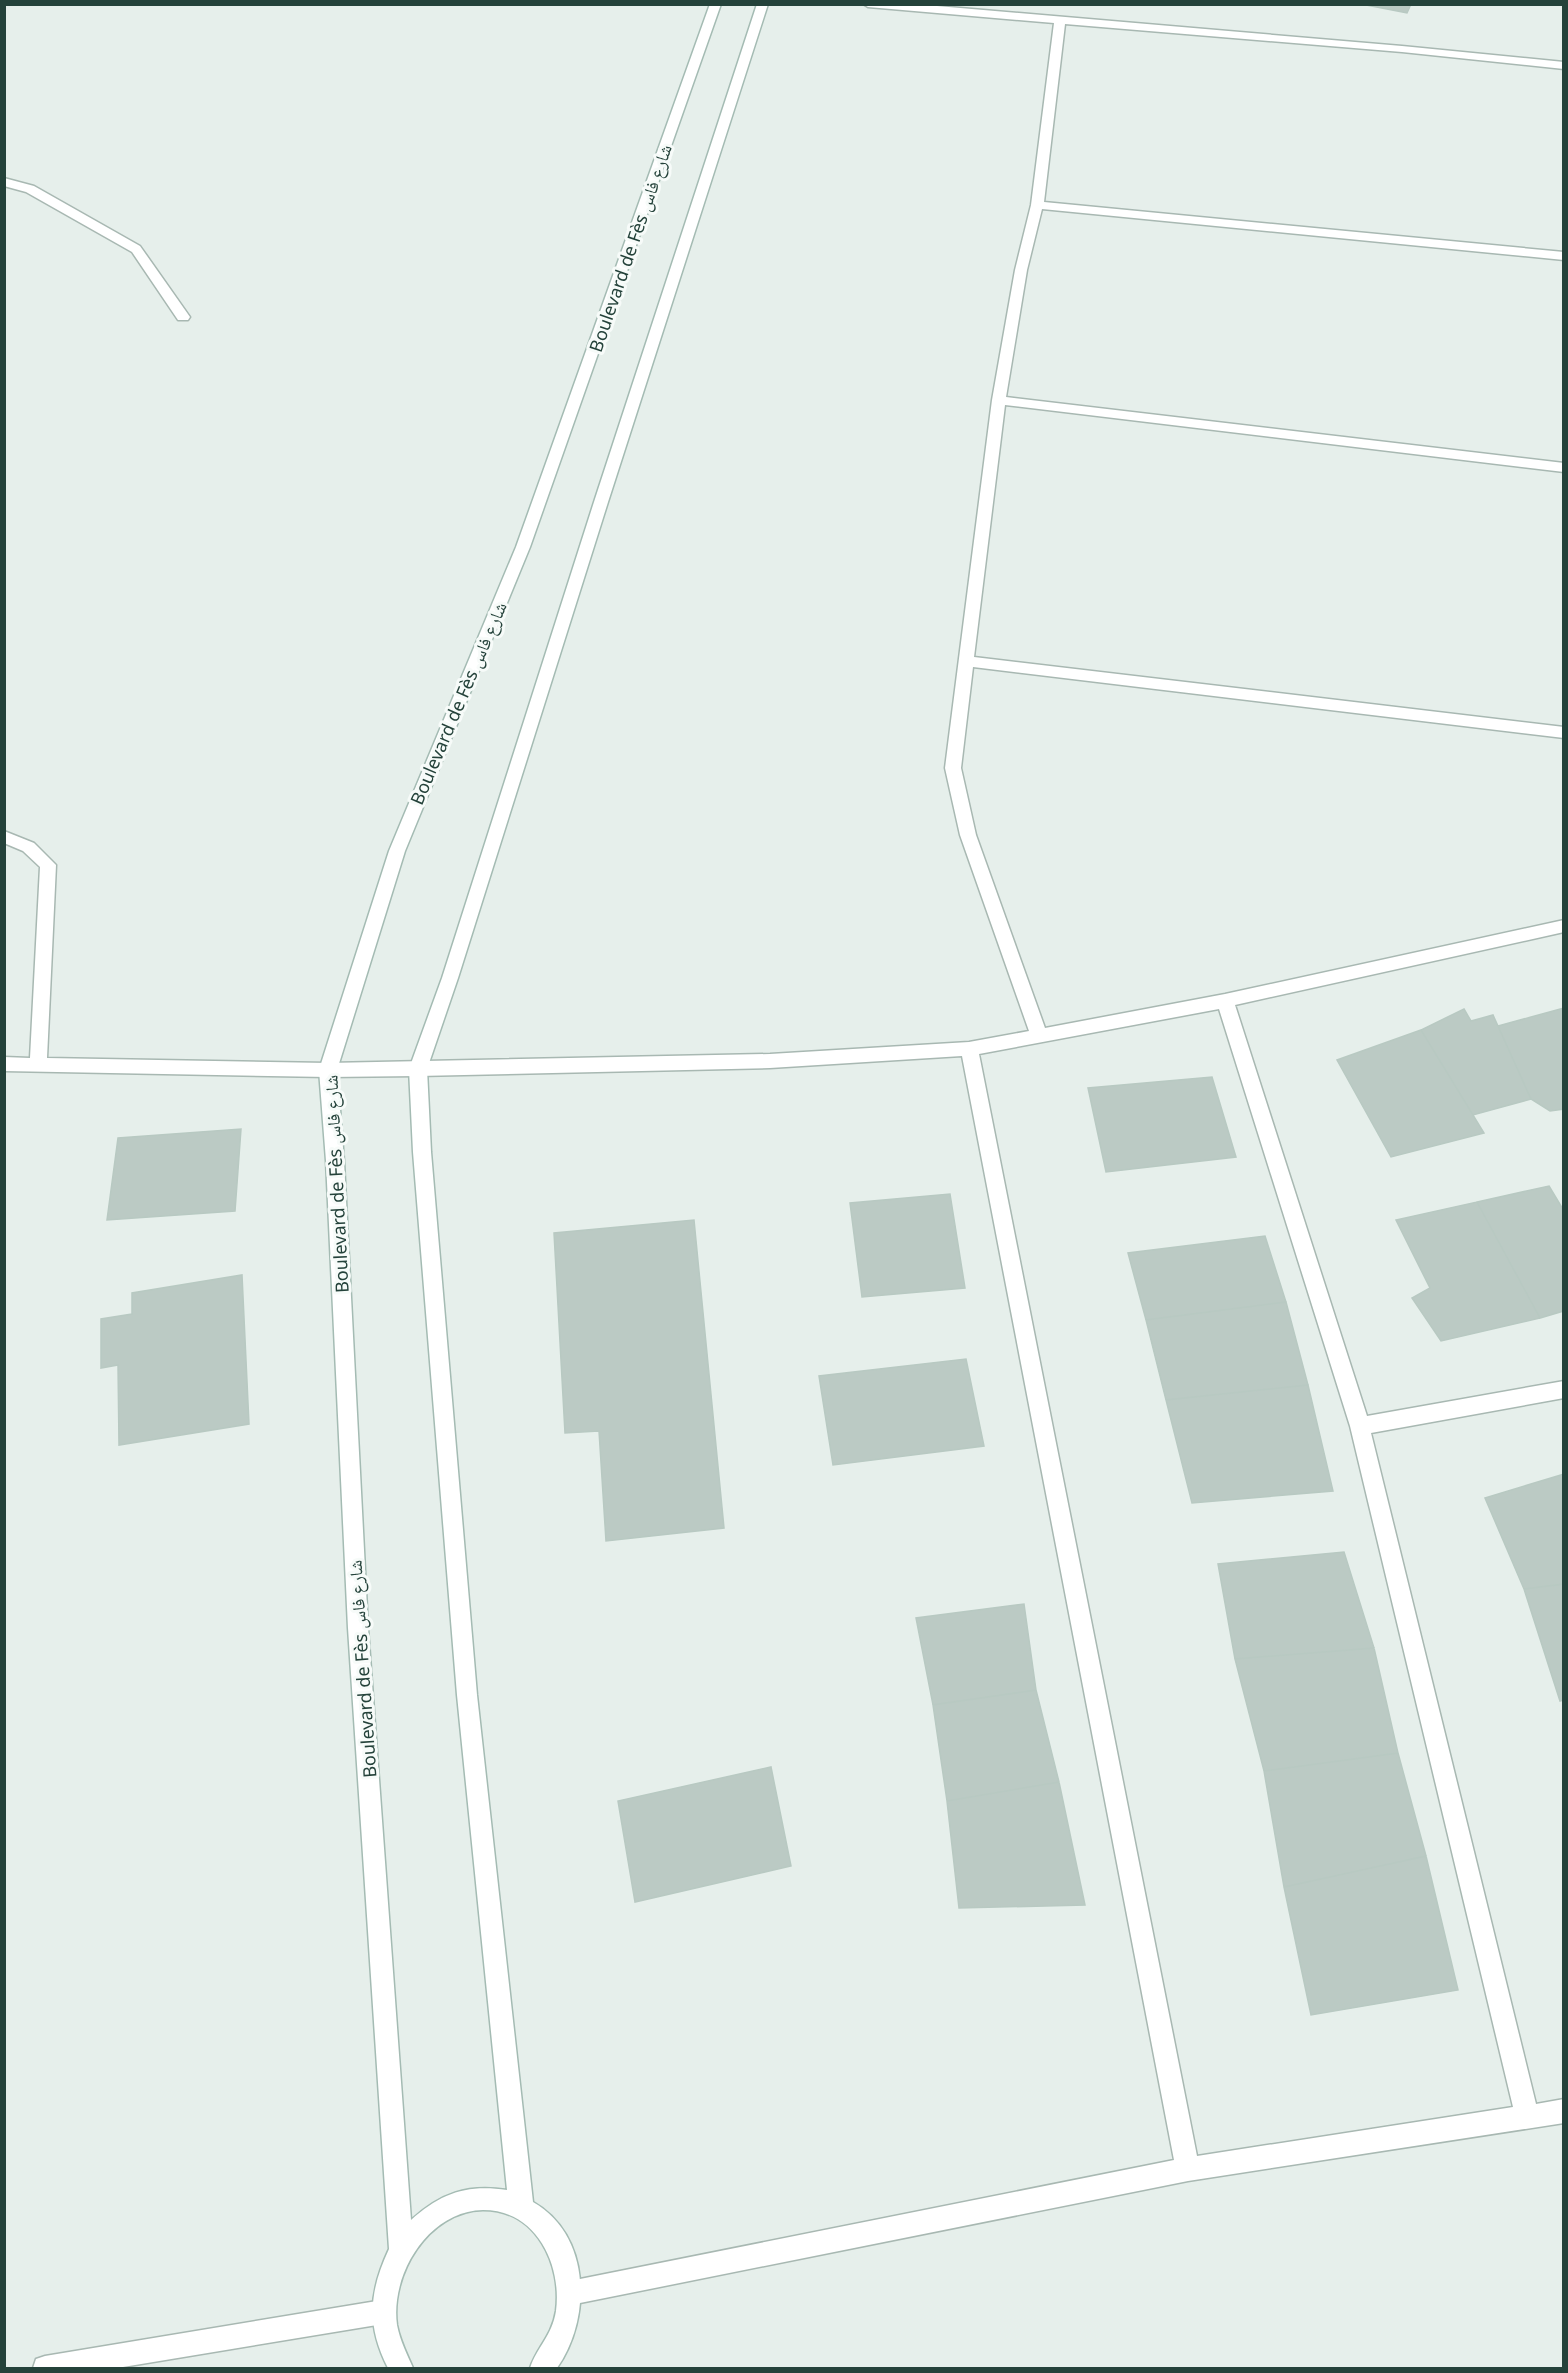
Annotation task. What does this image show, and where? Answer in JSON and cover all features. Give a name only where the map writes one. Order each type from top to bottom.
[{"type":"street","name":"Boulevard de Fès شارع فاس","points":[[401,2250],[358,1628],[335,1161],[328,1070],[397,851],[523,547],[716,4]]},
{"type":"street","points":[[521,2206],[467,1695],[422,1152],[418,1069],[450,978],[601,502],[763,4]]},
{"type":"street","points":[[868,4],[1402,49],[1563,66]]},
{"type":"street","points":[[1039,1036],[968,835],[953,768],[999,400],[1021,270],[1038,205],[1060,20]]},
{"type":"street","points":[[4,182],[30,189],[136,249],[183,317]]},
{"type":"street","points":[[1038,205],[1563,256]]},
{"type":"street","points":[[999,400],[1563,468]]},
{"type":"street","points":[[967,661],[1563,733]]},
{"type":"street","points":[[4,837],[19,840],[36,850],[48,865],[38,1065]]},
{"type":"street","points":[[4,1064],[328,1070],[418,1069],[770,1061],[969,1049],[1225,1001],[1563,926]]},
{"type":"street","points":[[1225,1001],[1360,1426],[1527,2115]]},
{"type":"street","points":[[969,1049],[1188,2169]]},
{"type":"street","points":[[1360,1426],[1563,1389]]},
{"type":"street","points":[[570,2293],[1188,2169],[1563,2111]]},
{"type":"street","points":[[401,2368],[389,2348],[384,2312],[388,2279],[401,2250],[425,2220],[456,2202],[489,2198],[521,2206],[547,2227],[565,2258],[570,2293],[566,2325],[552,2364]]},
{"type":"street","points":[[45,2368],[384,2312]]},
{"type":"building","points":[[1361,4],[1411,4],[1407,13]]},
{"type":"building","points":[[1564,1008],[1564,1109],[1550,1111],[1531,1099],[1498,1026]]},
{"type":"building","points":[[1464,1009],[1471,1021],[1493,1015],[1531,1099],[1473,1115],[1421,1030]]},
{"type":"building","points":[[1421,1030],[1484,1133],[1391,1157],[1337,1060]]},
{"type":"building","points":[[1212,1077],[1236,1157],[1106,1172],[1088,1088]]},
{"type":"building","points":[[241,1129],[235,1211],[107,1220],[118,1138]]},
{"type":"building","points":[[1549,1186],[1564,1211],[1564,1311],[1540,1318],[1477,1202]]},
{"type":"building","points":[[950,1194],[965,1288],[862,1297],[850,1203]]},
{"type":"building","points":[[1477,1202],[1540,1318],[1441,1341],[1412,1298],[1430,1288],[1396,1220]]},
{"type":"building","points":[[694,1220],[724,1528],[606,1541],[599,1431],[565,1433],[554,1233]]},
{"type":"building","points":[[1265,1236],[1286,1302],[1146,1320],[1128,1253]]},
{"type":"building","points":[[242,1275],[249,1424],[119,1445],[118,1365],[101,1368],[101,1319],[132,1314],[132,1293]]},
{"type":"building","points":[[1286,1302],[1308,1385],[1166,1400],[1146,1320]]},
{"type":"building","points":[[966,1359],[984,1446],[833,1465],[819,1376]]},
{"type":"building","points":[[1308,1385],[1333,1491],[1192,1503],[1166,1400]]},
{"type":"building","points":[[1564,1474],[1564,1584],[1524,1589],[1485,1498]]},
{"type":"building","points":[[1344,1552],[1374,1648],[1235,1659],[1218,1564]]},
{"type":"building","points":[[1564,1584],[1564,1700],[1560,1701],[1524,1589]]},
{"type":"building","points":[[1024,1604],[1036,1690],[933,1705],[916,1618]]},
{"type":"building","points":[[1374,1648],[1398,1753],[1264,1771],[1235,1659]]},
{"type":"building","points":[[1036,1690],[1059,1782],[947,1801],[933,1705]]},
{"type":"building","points":[[1398,1753],[1426,1856],[1284,1887],[1264,1771]]},
{"type":"building","points":[[771,1767],[791,1866],[635,1902],[618,1801]]},
{"type":"building","points":[[1059,1782],[1085,1905],[959,1908],[947,1801]]},
{"type":"building","points":[[1426,1856],[1458,1990],[1311,2015],[1284,1887]]}]
